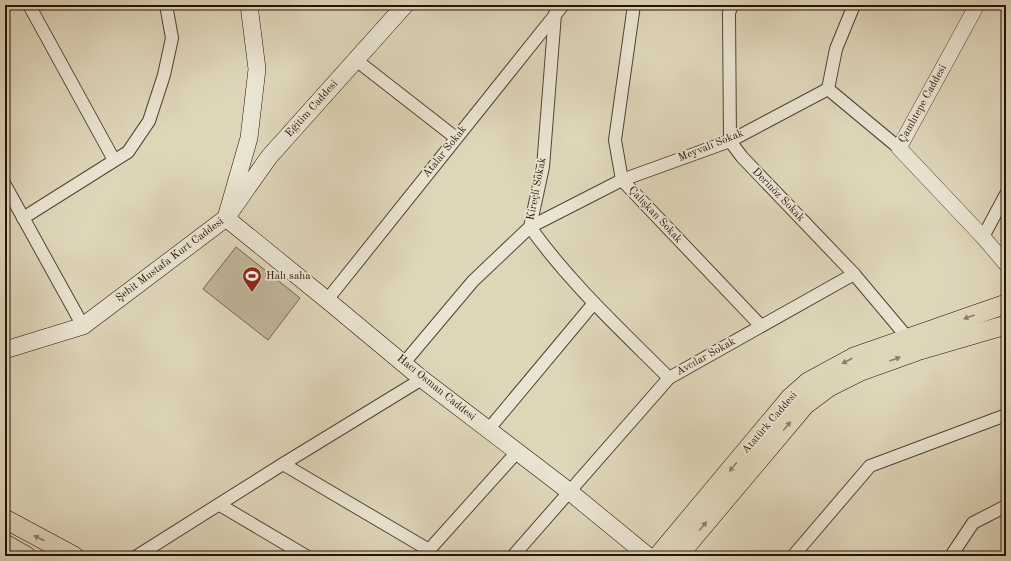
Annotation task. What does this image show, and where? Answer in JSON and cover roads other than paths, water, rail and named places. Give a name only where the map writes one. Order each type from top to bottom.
[{"type":"main road","name":"Şehit Mustafa Kurt Caddesi","points":[[5,350],[83,326],[226,218],[249,138],[257,69],[249,5]]},
{"type":"main road","name":"Eğitim Caddesi","points":[[226,218],[269,157],[405,5]]},
{"type":"main road","name":"Hacı Osman Caddesi","points":[[226,218],[328,300],[422,379],[570,492],[648,556]]},
{"type":"main road","name":"Atatürk Caddesi","points":[[678,556],[805,405],[829,387],[860,371],[913,345],[1006,304]]},
{"type":"main road","name":"Atatürk Caddesi","points":[[658,556],[790,398],[808,382],[854,357],[1006,325]]},
{"type":"main road","points":[[5,519],[74,556]]},
{"type":"main road","points":[[5,544],[26,556]]},
{"type":"street","points":[[29,5],[114,160]]},
{"type":"street","points":[[24,218],[128,152],[149,121],[164,75],[172,38],[166,5]]},
{"type":"street","name":"Atalar Sokak","points":[[328,300],[563,5]]},
{"type":"street","name":"Çalışkan Sokak","points":[[634,5],[615,140],[622,180],[761,326]]},
{"type":"street","points":[[730,141],[729,13],[732,5]]},
{"type":"street","points":[[854,5],[836,49],[828,89],[899,148]]},
{"type":"street","name":"Çamlıtepe Caddesi","points":[[977,5],[899,148],[983,237],[1006,264]]},
{"type":"street","name":"Kireçli Sokak","points":[[404,364],[473,281],[530,227],[543,167],[555,14]]},
{"type":"street","points":[[356,60],[456,138]]},
{"type":"street","name":"Meyvalı Sokak","points":[[530,227],[622,180],[730,141],[828,89]]},
{"type":"street","name":"Derinöz Sokak","points":[[730,141],[742,157],[854,274],[913,345]]},
{"type":"street","points":[[5,185],[83,326]]},
{"type":"street","points":[[983,237],[1006,194]]},
{"type":"street","points":[[530,227],[548,252],[594,303],[668,378]]},
{"type":"street","name":"Avcılar Sokak","points":[[513,556],[668,378],[854,274]]},
{"type":"street","points":[[488,430],[594,303]]},
{"type":"street","points":[[137,556],[422,379]]},
{"type":"street","points":[[793,556],[870,466],[1006,415]]},
{"type":"street","points":[[283,464],[425,553],[517,452]]},
{"type":"street","points":[[220,505],[306,556]]},
{"type":"street","points":[[951,556],[973,523],[1006,506]]},
{"type":"place","name":"Halı saha","points":[[252,293]]}]
